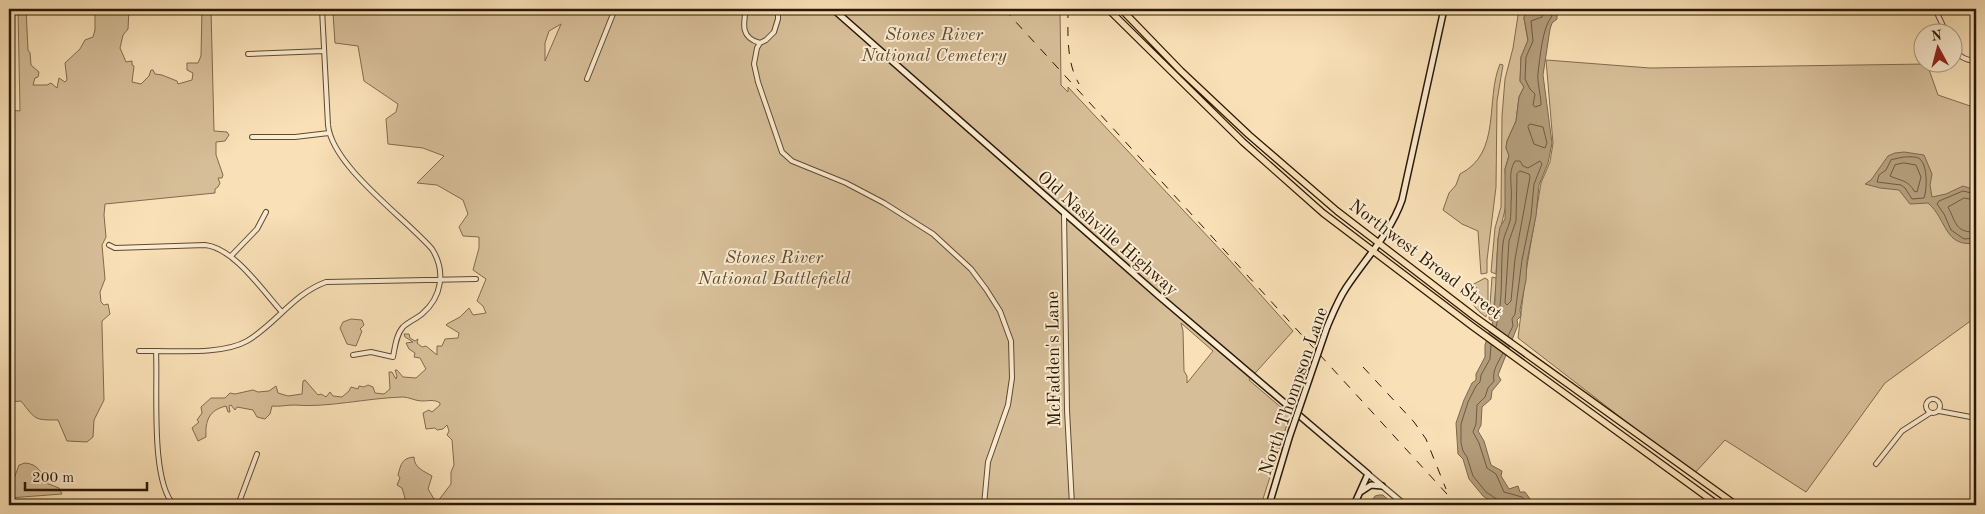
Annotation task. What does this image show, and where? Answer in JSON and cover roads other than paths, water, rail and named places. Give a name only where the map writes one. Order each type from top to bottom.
[{"type":"main road","name":"Old Nashville Highway","points":[[833,9],[1179,313],[1368,474]]},
{"type":"main road","name":"Northwest Broad Street","points":[[1108,9],[1243,142],[1323,213],[1520,362],[1718,505]]},
{"type":"main road","name":"Northwest Broad Street","points":[[1121,9],[1249,135],[1336,211],[1475,317],[1736,505]]},
{"type":"main road","name":"North Thompson Lane","points":[[1269,505],[1327,327],[1346,287],[1373,252],[1394,220],[1402,200],[1444,9]]},
{"type":"main road","points":[[1156,58],[1162,51]]},
{"type":"main road","points":[[1196,97],[1202,90]]},
{"type":"main road","points":[[1243,142],[1249,135]]},
{"type":"main road","points":[[1274,170],[1280,162]]},
{"type":"main road","points":[[1641,450],[1648,441]]},
{"type":"main road","points":[[1354,505],[1368,474]]},
{"type":"main road","points":[[1688,483],[1694,474]]},
{"type":"main road","points":[[1358,495],[1371,484],[1382,486]]},
{"type":"street","points":[[322,9],[329,133],[336,149],[347,164],[432,249],[439,263],[441,279],[433,301],[422,314],[404,326],[400,331],[393,356],[371,352],[353,355]]},
{"type":"street","points":[[587,79],[615,9]]},
{"type":"street","points":[[746,9],[745,32],[752,40],[760,43]]},
{"type":"street","points":[[778,9],[778,19],[774,32],[760,43],[754,58],[755,73],[780,148],[785,155],[792,161],[846,183],[884,203],[933,234],[971,269],[1000,311],[1010,340],[1012,378],[1008,405],[988,462],[984,505]]},
{"type":"street","points":[[1935,9],[1941,22]]},
{"type":"street","points":[[248,54],[324,52]]},
{"type":"street","points":[[1962,57],[1976,61]]},
{"type":"street","points":[[252,137],[295,137],[329,133]]},
{"type":"street","points":[[231,256],[257,229],[266,212]]},
{"type":"street","name":"McFadden's Lane","points":[[1064,213],[1067,410],[1072,505]]},
{"type":"street","points":[[109,245],[115,248],[205,245],[215,247],[231,256],[281,311]]},
{"type":"street","points":[[139,351],[218,349],[234,346],[252,338],[306,291],[326,282],[476,278]]},
{"type":"street","points":[[156,351],[159,468],[165,491],[174,505]]},
{"type":"street","points":[[1930,413],[1926,405],[1930,400],[1935,399],[1939,402],[1941,406],[1939,411]]},
{"type":"street","points":[[1876,464],[1902,431],[1930,413],[1935,414],[1939,411],[1976,418]]},
{"type":"street","points":[[238,505],[257,454]]},
{"type":"street","points":[[1368,474],[1405,505]]},
{"type":"water","points":[[1526,9],[1532,9],[1534,14],[1539,14],[1540,10],[1537,9],[1552,9],[1557,13],[1557,19],[1552,23],[1550,29],[1543,75],[1552,143],[1548,163],[1539,185],[1536,216],[1520,310],[1521,316],[1517,320],[1518,325],[1498,375],[1501,380],[1492,391],[1491,399],[1482,407],[1481,425],[1478,431],[1484,441],[1491,465],[1502,471],[1501,476],[1509,489],[1518,486],[1520,492],[1525,492],[1533,503],[1538,505],[1496,505],[1483,496],[1469,479],[1463,459],[1458,454],[1456,423],[1464,400],[1472,383],[1476,380],[1476,374],[1485,357],[1485,345],[1494,318],[1498,239],[1500,227],[1505,219],[1505,169],[1509,156],[1506,148],[1516,121],[1519,97],[1524,87],[1520,81],[1521,57],[1528,40],[1524,18]]},
{"type":"water","points":[[1904,152],[1924,155],[1932,174],[1930,185],[1932,197],[1946,194],[1963,186],[1976,190],[1976,243],[1958,241],[1952,237],[1928,203],[1910,204],[1899,190],[1865,184],[1871,180],[1888,156]]},
{"type":"water","points":[[1383,495],[1394,505],[1369,505],[1375,496]]},
{"type":"railway","points":[[1004,9],[1457,505]]},
{"type":"railway","points":[[1068,9],[1070,57],[1079,84]]},
{"type":"railway","points":[[1363,367],[1414,422],[1426,439],[1446,489]]},
{"type":"park label","name":"Stones River National Cemetery","points":[[934,44]]},
{"type":"park label","name":"Stones River National Battlefield","points":[[774,267]]}]
